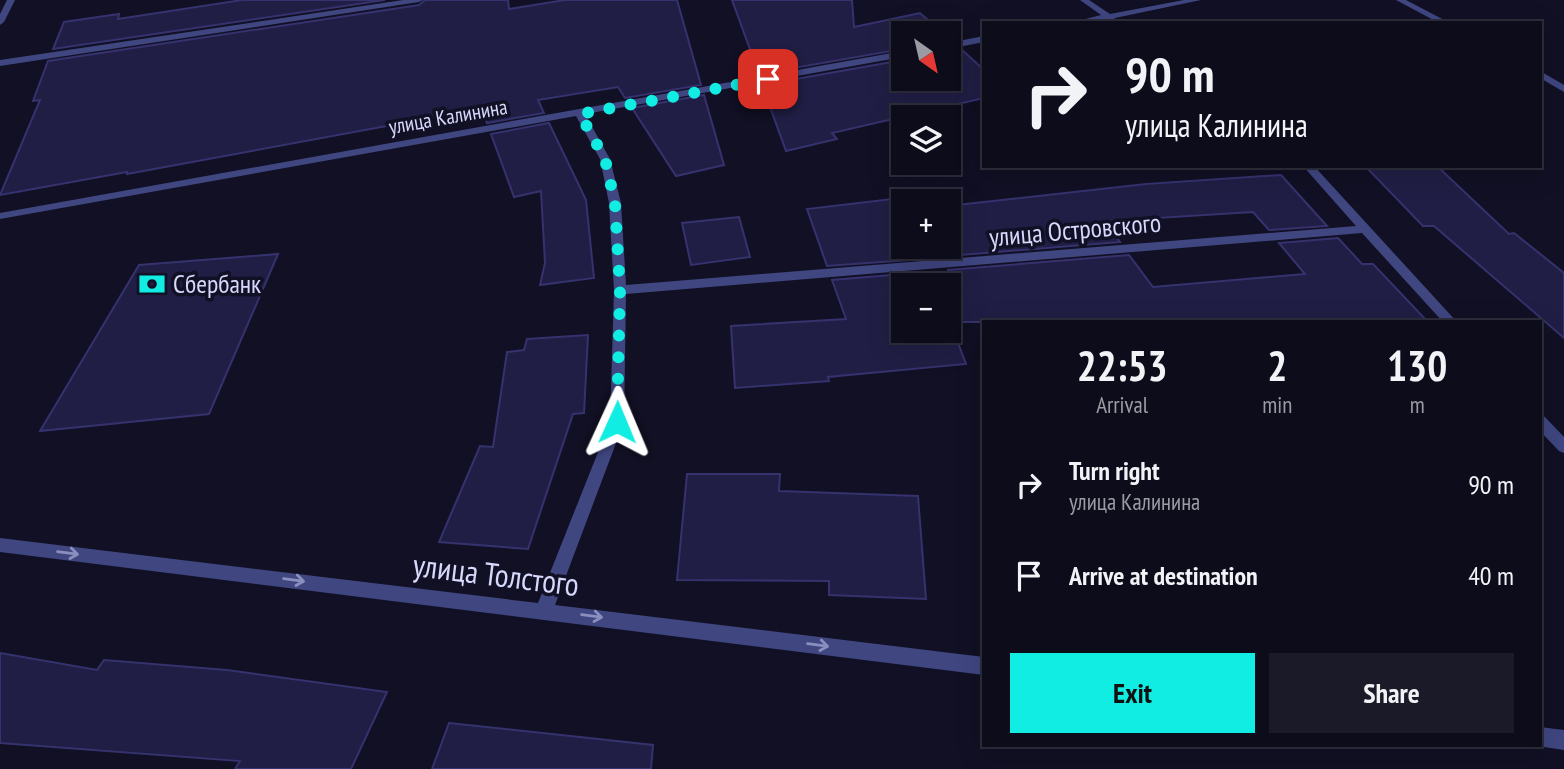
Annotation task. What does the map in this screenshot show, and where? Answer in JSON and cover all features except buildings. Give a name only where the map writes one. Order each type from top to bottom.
[{"type":"street","points":[[0,22],[11,0]]},
{"type":"street","points":[[0,63],[419,0]]},
{"type":"street","points":[[1084,0],[1116,21]]},
{"type":"street","points":[[1084,21],[1197,0]]},
{"type":"street","points":[[1400,0],[1442,21]]},
{"type":"street","points":[[961,43],[982,39]]},
{"type":"street","name":"улица Калинина","points":[[0,216],[891,56]]},
{"type":"street","points":[[1542,75],[1564,89]]},
{"type":"street","points":[[544,610],[617,422],[620,290],[615,203],[605,159],[580,114]]},
{"type":"street","points":[[1310,168],[1448,320]]},
{"type":"street","name":"улица Островского","points":[[620,290],[1366,229]]},
{"type":"street","points":[[1542,423],[1564,447]]},
{"type":"street","name":"улица Толстого","points":[[0,545],[982,666]]},
{"type":"street","points":[[1542,737],[1564,740]]},
{"type":"place","name":"Сбербанк","points":[[152,284]]},
{"type":"route","points":[[617,422],[620,290],[615,203],[605,159],[580,114],[768,79]]}]
